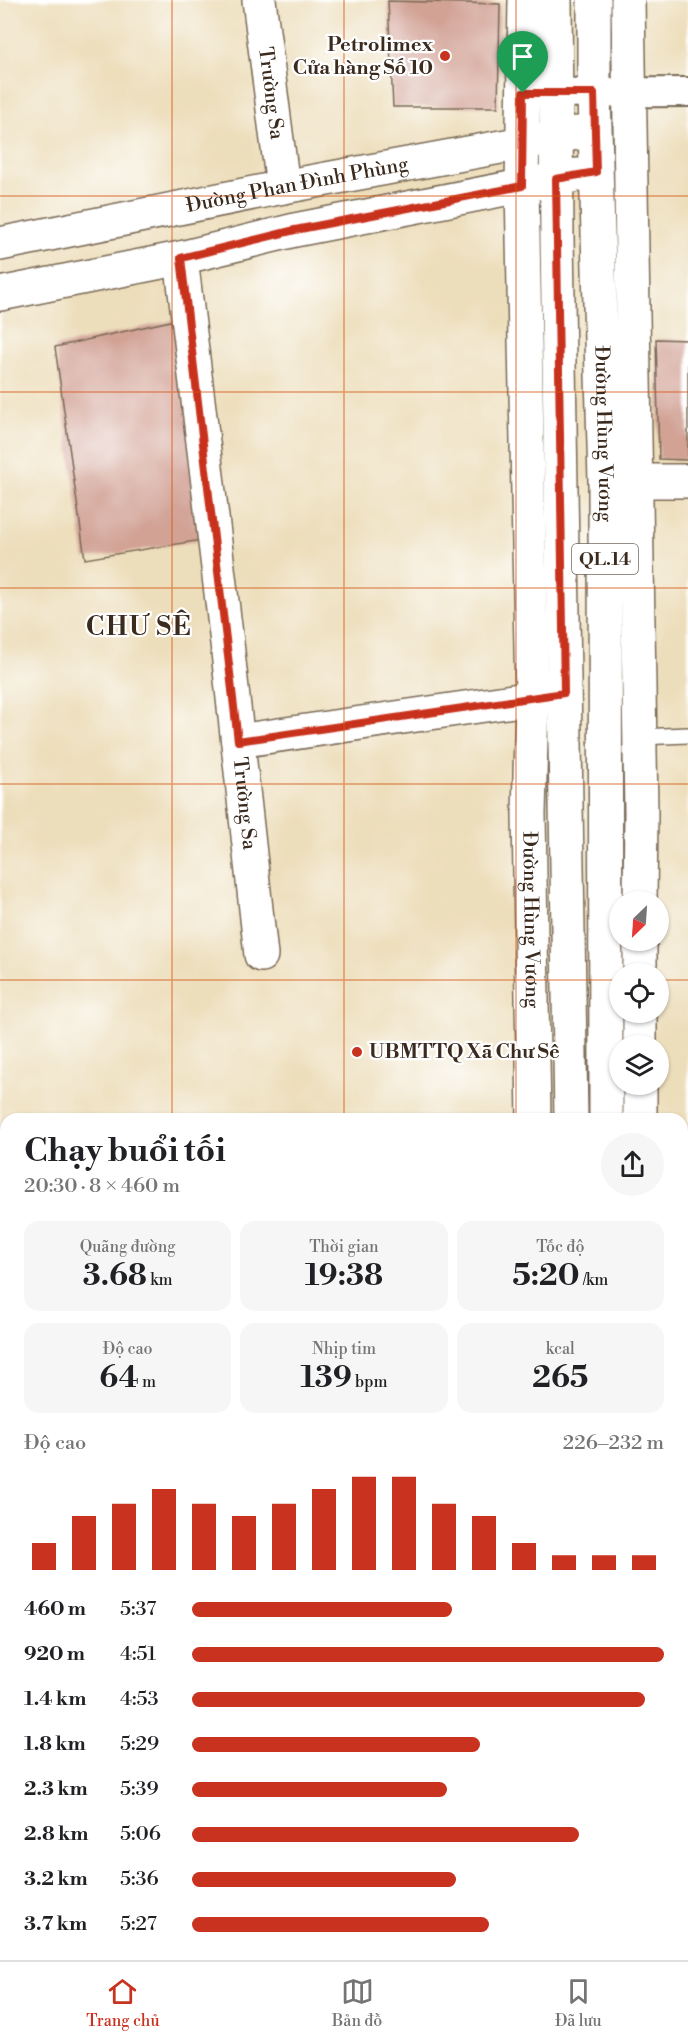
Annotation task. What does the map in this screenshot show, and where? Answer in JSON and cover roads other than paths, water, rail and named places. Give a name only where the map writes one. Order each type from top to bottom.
[{"type":"main road","name":"Trường Sa","points":[[259,0],[283,187]]},
{"type":"main road","name":"Đường Hùng Vương","points":[[525,0],[522,186],[532,698],[529,813],[534,1113]]},
{"type":"main road","name":"Đường Hùng Vương","points":[[555,0],[571,1113]]},
{"type":"main road","name":"Đường Hùng Vương","points":[[594,0],[596,172],[639,737],[640,891]]},
{"type":"main road","name":"Đường Hùng Vương","points":[[606,1113],[629,92],[628,0]]},
{"type":"main road","name":"Đường Phan Đình Phùng","points":[[0,244],[283,187],[596,130]]},
{"type":"main road","points":[[0,294],[181,258],[295,230],[596,172]]},
{"type":"main road","name":"Trường Sa","points":[[181,258],[261,955]]},
{"type":"main road","points":[[620,481],[688,481]]},
{"type":"main road","points":[[238,741],[564,693]]},
{"type":"main road","points":[[640,1095],[640,1113]]},
{"type":"street","points":[[523,93],[688,92]]},
{"type":"lane","points":[[639,737],[688,735]]},
{"type":"place","name":"Petrolimex Cửa hàng Số 10","points":[[445,56]]},
{"type":"place","name":"UBMTTQ Xã Chư Sê","points":[[357,1052]]},
{"type":"district","name":"CHƯ SÊ","points":[[139,627]]}]
